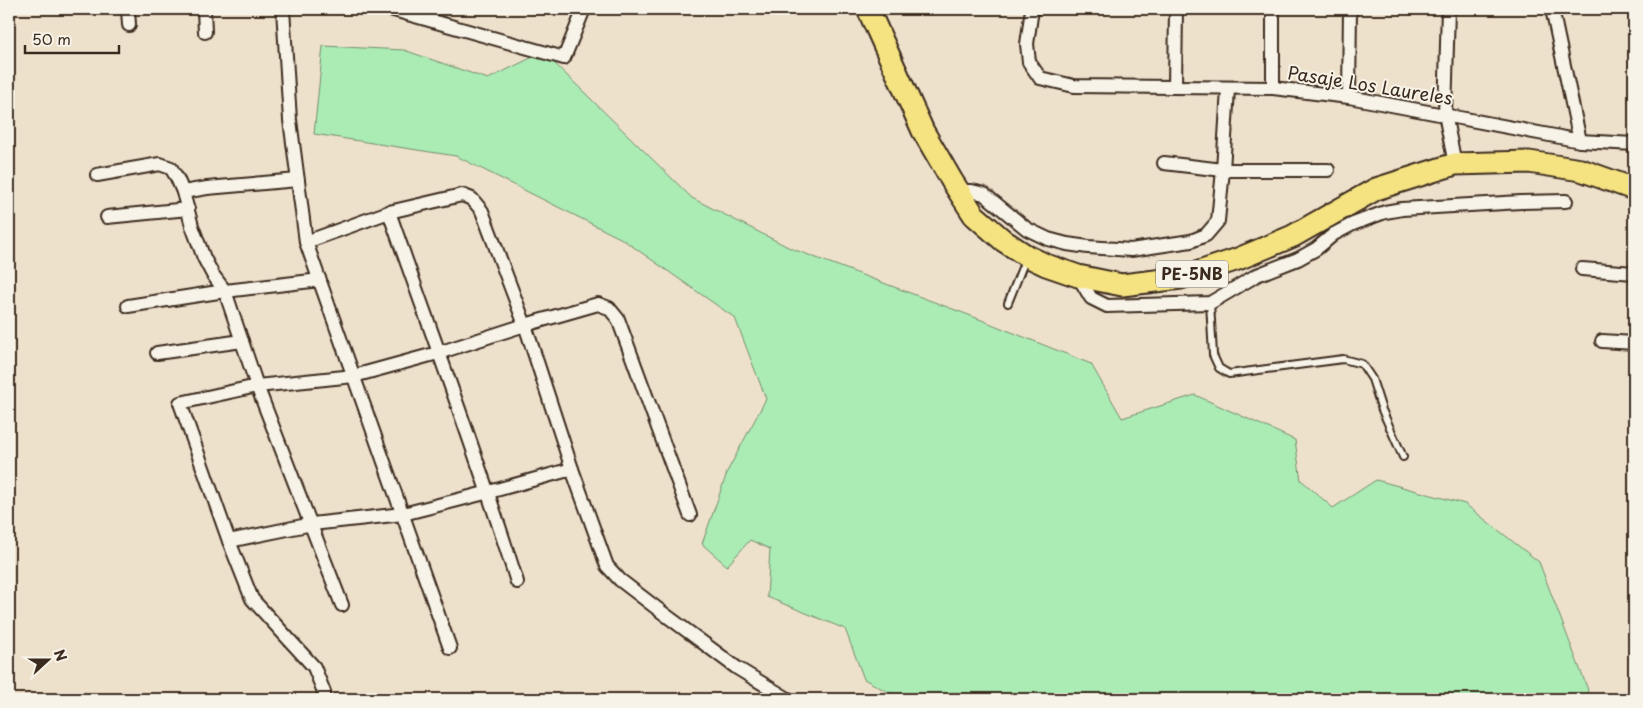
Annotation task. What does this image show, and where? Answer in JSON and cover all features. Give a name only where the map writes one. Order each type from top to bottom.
[{"type":"highway","name":"PE-5NB","points":[[868,9],[923,131],[974,215],[1004,241],[1027,256],[1078,276],[1122,285],[1182,278],[1238,259],[1293,236],[1376,189],[1455,164],[1529,162],[1581,170],[1634,189]]},
{"type":"street","points":[[128,9],[129,25]]},
{"type":"street","points":[[204,9],[205,32]]},
{"type":"street","points":[[283,9],[290,120],[306,242],[450,648]]},
{"type":"street","points":[[390,9],[564,58],[584,9]]},
{"type":"street","name":"Pasaje Los Laureles","points":[[1032,9],[1027,44],[1030,62],[1040,78],[1074,86],[1274,88],[1349,97],[1580,140],[1634,144]]},
{"type":"street","points":[[1175,87],[1176,9]]},
{"type":"street","points":[[1274,9],[1274,88]]},
{"type":"street","points":[[1349,97],[1350,9]]},
{"type":"street","points":[[1448,9],[1445,114],[1455,164]]},
{"type":"street","points":[[1552,9],[1580,140]]},
{"type":"street","points":[[958,191],[972,191],[984,194],[1027,229],[1048,238],[1088,247],[1131,250],[1191,240],[1206,235],[1218,221],[1224,170],[1228,89]]},
{"type":"street","points":[[1164,163],[1224,170],[1328,170]]},
{"type":"street","points":[[97,175],[160,164],[171,168],[178,178],[192,226],[204,258],[213,275],[225,291],[258,386],[342,606]]},
{"type":"street","points":[[183,192],[206,188],[298,180]]},
{"type":"street","points":[[306,242],[389,212],[462,195],[472,199],[482,211],[525,325],[572,469],[607,566],[620,580],[737,668],[788,699]]},
{"type":"street","points":[[1078,276],[1091,298],[1108,306],[1210,303],[1257,275],[1298,259],[1316,249],[1334,234],[1353,224],[1384,212],[1402,209],[1566,201]]},
{"type":"street","points":[[107,217],[188,209]]},
{"type":"street","points":[[389,212],[489,492],[517,582]]},
{"type":"street","points":[[1582,269],[1634,273]]},
{"type":"street","points":[[128,306],[225,291],[320,280]]},
{"type":"street","points":[[324,699],[324,692],[314,667],[252,599],[229,542],[180,404],[258,386],[354,376],[438,353],[598,304],[609,308],[618,318],[690,515]]},
{"type":"street","points":[[157,353],[242,341]]},
{"type":"street","points":[[1602,341],[1634,343]]},
{"type":"street","points":[[229,542],[312,524],[403,514],[572,469]]},
{"type":"lane","points":[[1008,303],[1027,256]]},
{"type":"lane","points":[[1210,303],[1213,356],[1218,368],[1229,374],[1343,359],[1362,364],[1372,379],[1382,410],[1403,458]]},
{"type":"green space","points":[[323,46],[404,50],[488,79],[543,52],[692,198],[790,248],[974,317],[1091,364],[1122,418],[1195,395],[1295,440],[1301,480],[1333,508],[1376,480],[1465,504],[1539,562],[1588,690],[1585,699],[901,699],[864,679],[845,629],[767,597],[770,549],[750,540],[727,566],[702,544],[728,470],[766,399],[735,318],[622,239],[456,156],[314,134]]}]
